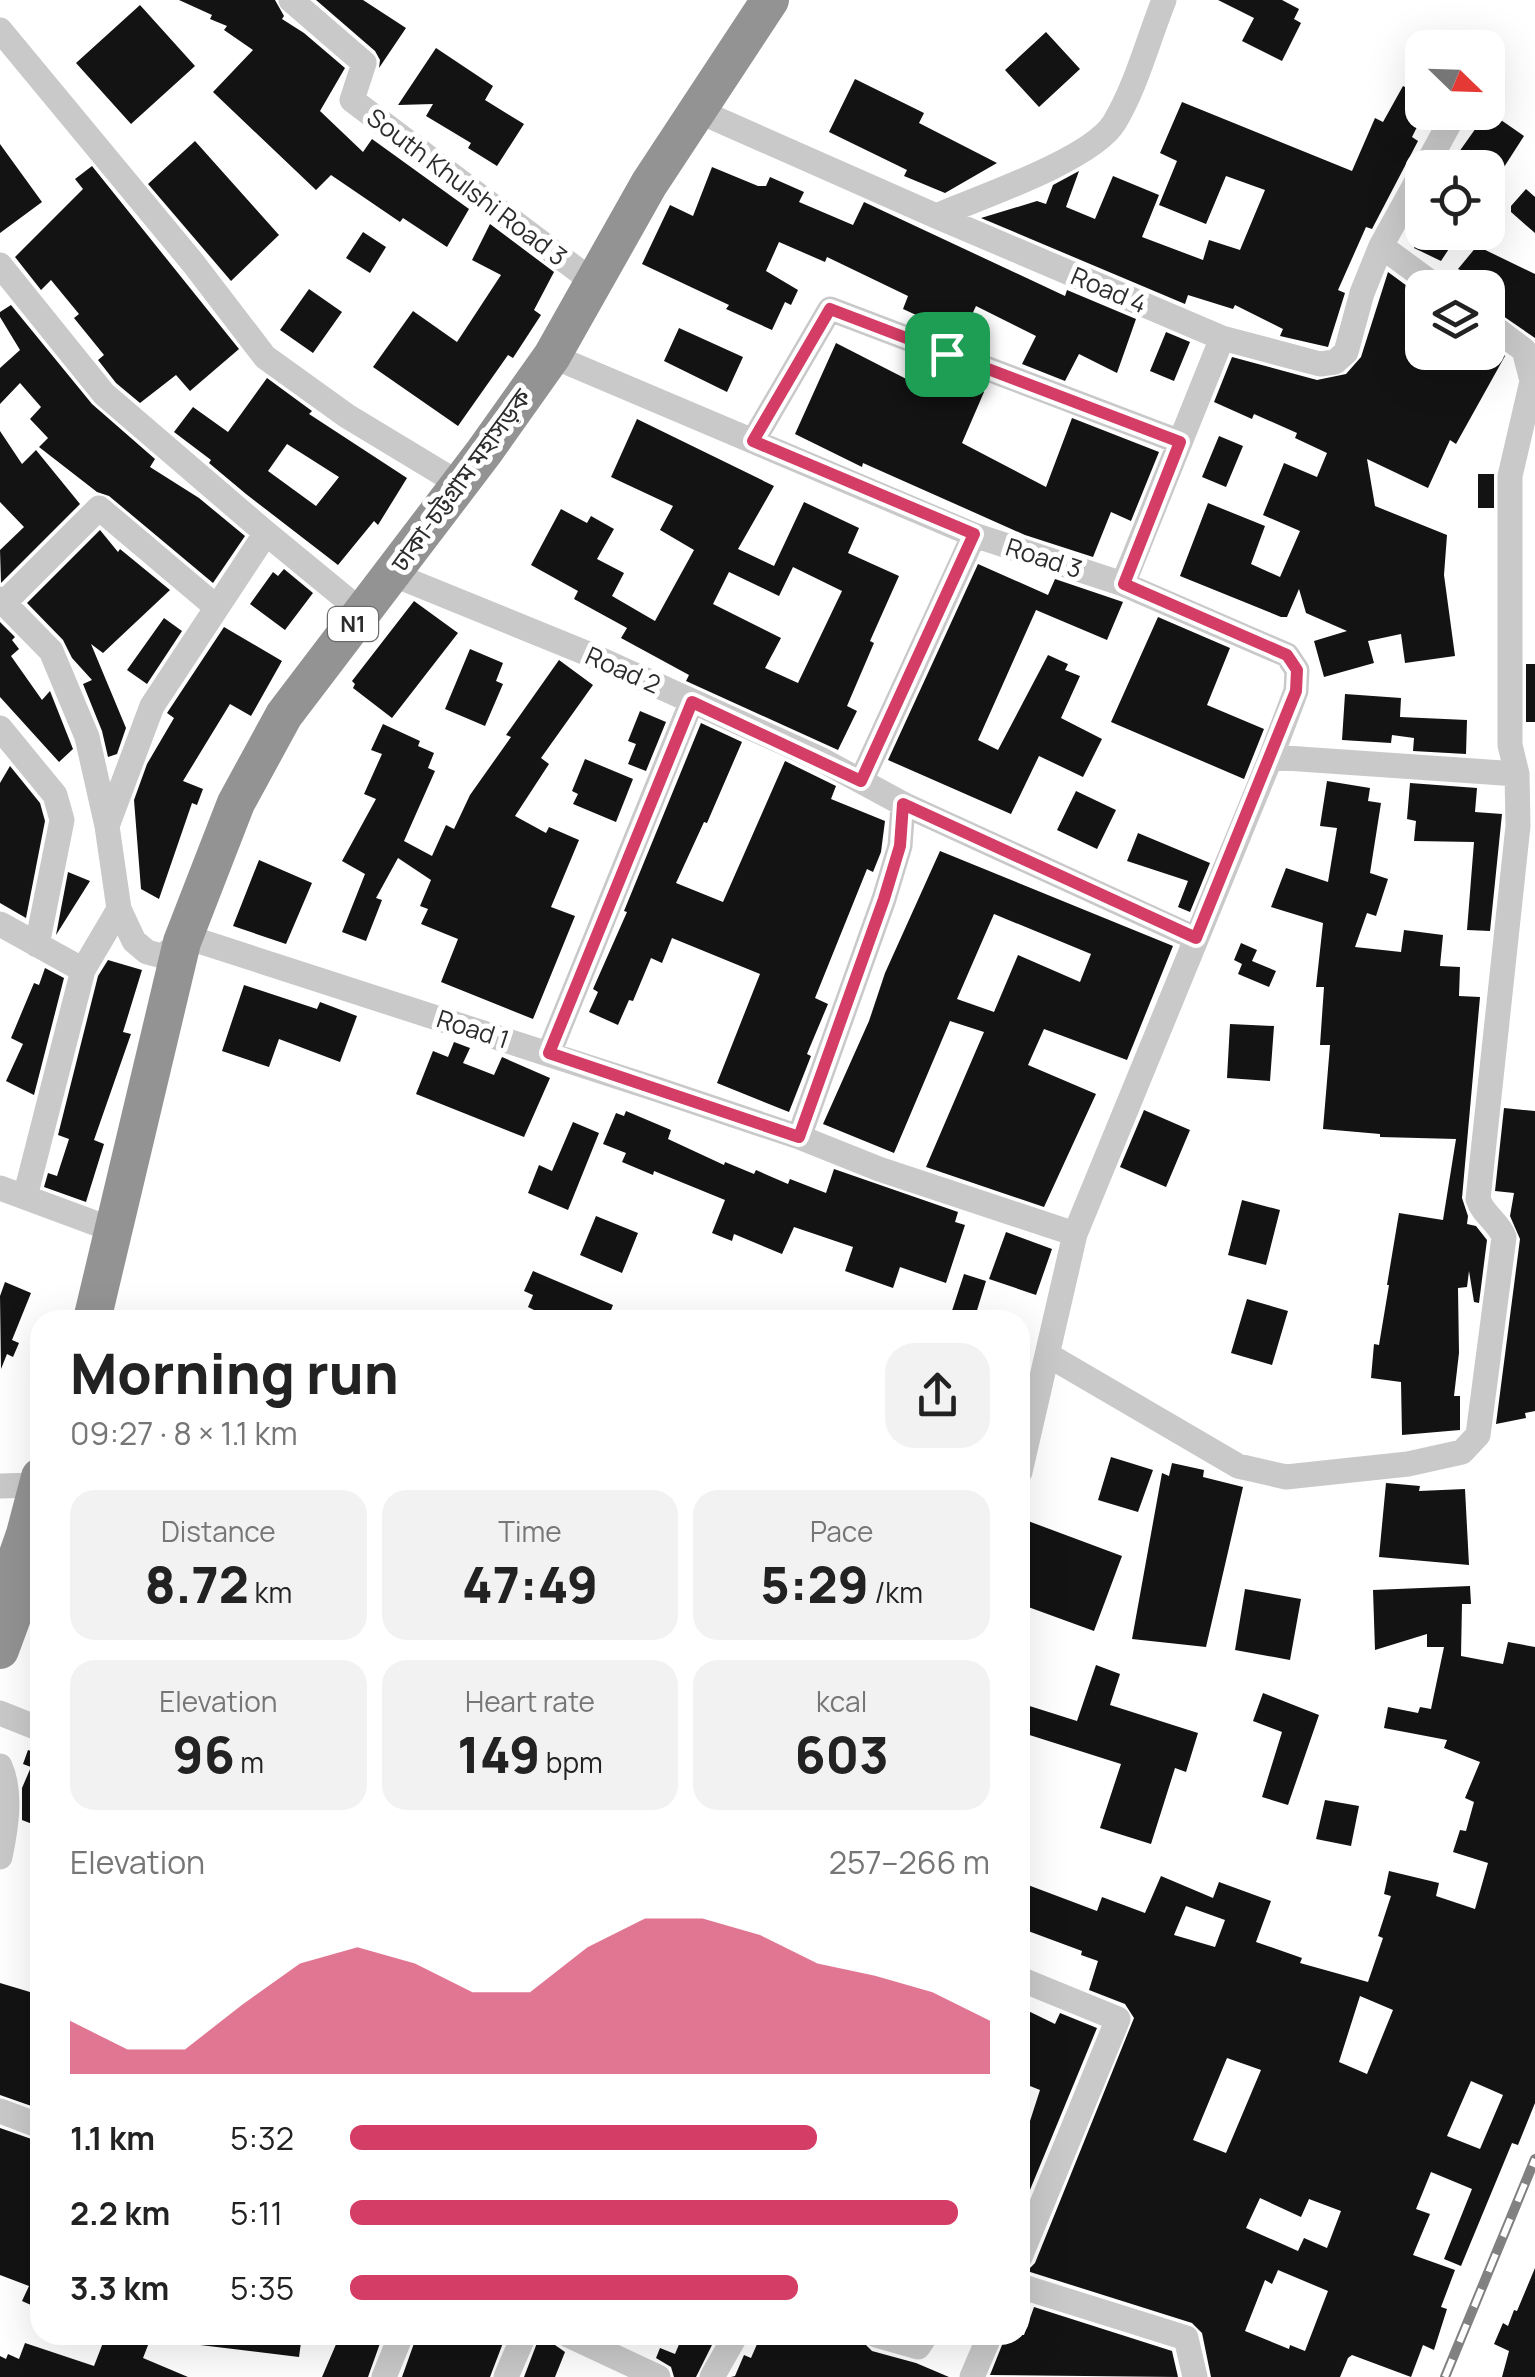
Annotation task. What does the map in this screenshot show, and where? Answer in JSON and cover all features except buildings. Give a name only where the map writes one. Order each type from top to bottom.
[{"type":"highway","name":"ঢাকা-চট্টগ্রাম মহাসড়ক","points":[[356,607],[392,574],[552,356],[677,102],[749,0]]},
{"type":"highway","name":"ঢাকা-চট্টগ্রাম মহাসড়ক","points":[[80,1310],[172,949],[232,782],[268,718],[356,607],[442,474],[588,278],[770,0]]},
{"type":"highway","name":"ঢাকা-চট্টগ্রাম মহাসড়ক","points":[[94,1310],[172,949]]},
{"type":"highway","points":[[0,1606],[30,1510]]},
{"type":"highway","points":[[0,1650],[30,1564]]},
{"type":"street","name":"South Khulshi Road 3","points":[[291,0],[364,63],[352,100],[588,278]]},
{"type":"street","points":[[936,216],[1067,159],[1098,141],[1113,125],[1164,0]]},
{"type":"street","points":[[0,30],[265,356],[347,416],[442,474]]},
{"type":"street","name":"Road 4","points":[[696,110],[1222,338],[1320,364],[1335,362],[1346,352],[1362,293],[1405,204]]},
{"type":"street","points":[[1382,246],[1414,270]]},
{"type":"street","points":[[0,265],[104,394],[356,607]]},
{"type":"street","points":[[753,441],[830,309],[1180,442]]},
{"type":"street","points":[[1048,1355],[1238,1466],[1286,1477],[1408,1464],[1462,1452],[1478,1435],[1504,1237],[1478,1199],[1518,826],[1517,774],[1510,745],[1510,476],[1532,380],[1524,350],[1505,336]]},
{"type":"street","points":[[1124,584],[1222,338]]},
{"type":"street","name":"Road 3","points":[[552,356],[974,534],[1124,584],[1287,655],[1297,670],[1296,691],[1271,757],[1075,1234],[1030,1430]]},
{"type":"street","points":[[25,1197],[82,970],[118,910],[107,826],[87,738],[51,650],[2,601],[99,508],[216,606]]},
{"type":"street","points":[[107,826],[152,706],[266,533]]},
{"type":"street","points":[[861,781],[974,534]]},
{"type":"street","name":"Road 2","points":[[392,574],[586,653],[1196,938]]},
{"type":"street","points":[[549,1053],[692,702]]},
{"type":"street","points":[[0,728],[55,795],[62,820],[37,945]]},
{"type":"street","points":[[1271,757],[1517,774]]},
{"type":"street","points":[[799,1137],[884,899],[900,846],[903,804]]},
{"type":"street","name":"Road 1","points":[[118,910],[134,942],[146,952],[199,942],[549,1053],[799,1137],[879,1170],[1075,1234]]},
{"type":"street","points":[[0,924],[82,970]]},
{"type":"street","points":[[0,1188],[100,1225]]},
{"type":"street","points":[[0,1486],[30,1482]]},
{"type":"street","points":[[0,1712],[30,1724]]},
{"type":"street","points":[[0,1766],[7,1824],[0,1857]]},
{"type":"street","points":[[1030,1984],[1118,2020],[1030,2233]]},
{"type":"street","points":[[0,2111],[30,2122]]},
{"type":"street","points":[[1030,2289],[1186,2338],[1195,2377]]},
{"type":"street","points":[[384,2377],[397,2345]]},
{"type":"street","points":[[506,2377],[520,2345]]},
{"type":"street","points":[[589,2345],[658,2377]]},
{"type":"street","points":[[712,2377],[730,2345]]},
{"type":"street","points":[[972,2377],[986,2345]]},
{"type":"railway","points":[[1445,2377],[1535,2159]]},
{"type":"route","points":[[830,309],[947,354],[1180,442],[1124,584],[1287,655],[1297,670],[1296,691],[1196,938],[903,804],[900,846],[884,899],[799,1137],[549,1053],[692,702],[861,781],[974,534],[753,441],[830,309]]}]
